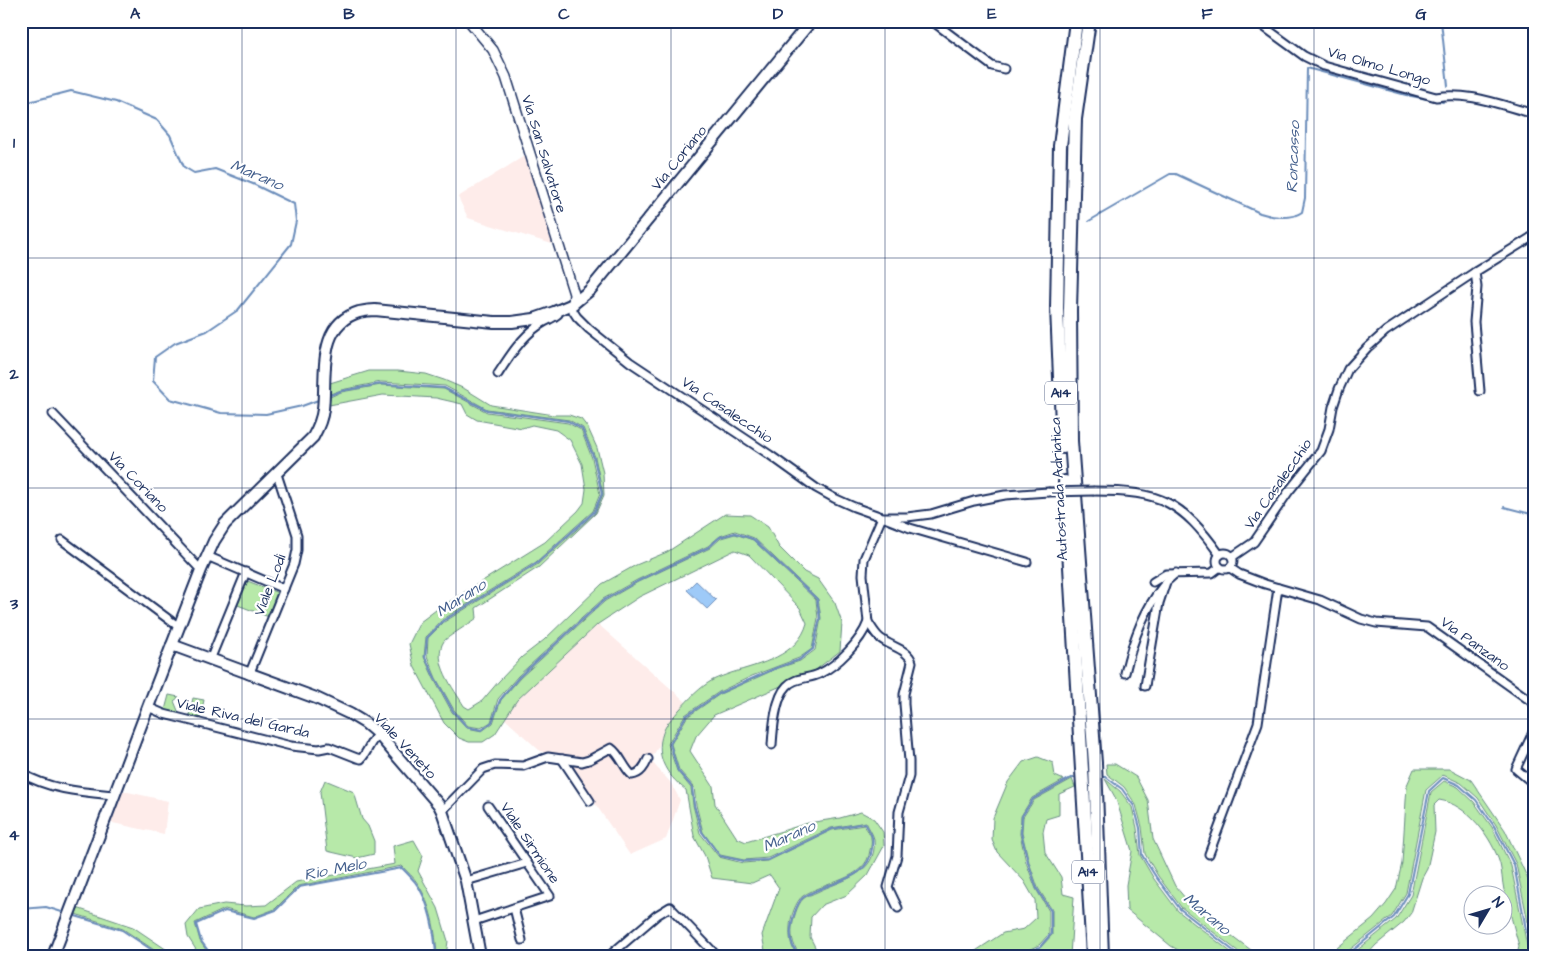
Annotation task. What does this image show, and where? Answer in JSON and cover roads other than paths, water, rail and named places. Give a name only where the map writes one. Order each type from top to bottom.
[{"type":"highway","name":"Autostrada Adriatica","points":[[1076,21],[1060,146],[1056,308],[1093,956]]},
{"type":"highway","name":"Autostrada Adriatica","points":[[1089,21],[1075,119],[1070,310],[1073,472],[1095,763],[1102,956]]},
{"type":"main road","name":"Via Coriano","points":[[54,956],[114,795],[214,541],[225,524],[314,438],[323,410],[326,354],[329,340],[336,329],[345,320],[358,312],[374,310],[494,322],[512,322],[534,319],[569,306],[590,290],[811,21]]},
{"type":"main road","name":"Viale Veneto","points":[[172,645],[249,675],[316,698],[350,714],[378,734],[439,805],[442,811],[466,882],[480,956]]},
{"type":"street","name":"Via San Salvatore","points":[[469,21],[493,50],[506,77],[574,294],[569,306]]},
{"type":"street","points":[[932,21],[992,66],[1004,69]]},
{"type":"street","name":"Via Olmo Longo","points":[[1256,21],[1304,56],[1324,66],[1436,97],[1449,94],[1463,95],[1535,114]]},
{"type":"street","name":"Via Casalecchio","points":[[1232,557],[1254,542],[1321,451],[1330,429],[1333,407],[1339,389],[1348,370],[1367,348],[1386,331],[1474,272],[1535,235]]},
{"type":"street","points":[[1474,272],[1477,287],[1474,322],[1480,391]]},
{"type":"street","name":"Via Coriano","points":[[498,374],[516,347],[530,332],[569,306]]},
{"type":"street","name":"Via Casalecchio","points":[[569,306],[589,329],[630,362],[770,454],[816,488],[854,507],[910,528],[1026,562]]},
{"type":"street","name":"Via Coriano","points":[[53,414],[201,570]]},
{"type":"street","name":"Viale Lodi","points":[[249,675],[294,564],[298,542],[277,474]]},
{"type":"street","name":"Via Casalecchio","points":[[882,517],[907,517],[931,514],[974,501],[1005,495],[1048,492],[1124,491],[1150,495],[1173,506],[1196,524],[1220,555]]},
{"type":"street","points":[[882,517],[864,559],[863,575],[868,622],[872,630],[880,638],[905,652],[912,662],[904,694],[910,761],[909,776],[899,812],[897,856],[888,887],[898,908]]},
{"type":"street","points":[[62,540],[179,627]]},
{"type":"street","points":[[1225,553],[1232,557],[1233,562],[1230,568],[1224,569],[1220,567],[1217,561],[1220,555],[1225,553]]},
{"type":"street","points":[[207,556],[284,589]]},
{"type":"street","points":[[1153,582],[1163,575],[1212,572],[1220,567]]},
{"type":"street","name":"Via Panzano","points":[[1230,568],[1239,574],[1278,588],[1320,600],[1361,619],[1376,623],[1427,627],[1535,704]]},
{"type":"street","points":[[210,660],[246,572]]},
{"type":"street","points":[[1125,673],[1130,653],[1153,599],[1166,582],[1176,573]]},
{"type":"street","points":[[1145,686],[1159,603],[1166,582]]},
{"type":"street","points":[[1209,854],[1258,723],[1278,588]]},
{"type":"street","points":[[772,745],[779,702],[787,686],[794,681],[819,674],[842,656],[860,639],[868,622]]},
{"type":"street","name":"Viale Riva del Garda","points":[[148,707],[164,714],[291,746],[335,748],[361,759],[372,739],[378,734]]},
{"type":"street","points":[[1535,728],[1516,769],[1535,785]]},
{"type":"street","points":[[442,811],[488,766],[523,766],[548,758],[582,762],[611,748],[632,775],[641,771],[648,759]]},
{"type":"street","points":[[562,759],[590,801]]},
{"type":"street","points":[[21,773],[31,779],[67,790],[114,795]]},
{"type":"street","name":"Viale Sirmione","points":[[488,806],[550,896],[514,908]]},
{"type":"street","points":[[466,882],[527,862]]},
{"type":"street","points":[[609,956],[670,907],[717,956]]},
{"type":"street","points":[[474,921],[514,908],[522,940]]},
{"type":"water","points":[[696,581],[716,600],[707,609],[687,590]]},
{"type":"waterway","name":"Roncasso","points":[[1441,21],[1448,86]]},
{"type":"waterway","name":"Roncasso","points":[[1089,221],[1170,174],[1176,174],[1260,213],[1276,217],[1298,215],[1302,212],[1305,198],[1307,68],[1406,95],[1443,102]]},
{"type":"waterway","name":"Marano","points":[[21,104],[71,91],[116,102],[157,120],[170,135],[184,167],[194,173],[215,169],[253,184],[294,204],[296,221],[291,244],[238,310],[207,331],[175,343],[155,357],[153,381],[170,399],[221,413],[266,414],[302,406],[321,399]]},
{"type":"waterway","name":"Roncasso","points":[[1476,267],[1535,231]]},
{"type":"waterway","name":"Roncasso","points":[[1383,329],[1408,311]]},
{"type":"waterway","name":"Marano","points":[[328,396],[341,391],[381,384],[444,388],[487,410],[568,421],[582,429],[594,458],[602,494],[594,512],[537,563],[443,621],[427,638],[425,657],[453,711],[467,727],[482,730],[492,722],[500,700],[519,677],[604,600],[638,581],[709,547],[720,537],[735,533],[753,539],[817,599],[820,618],[813,649],[799,660],[720,693],[686,716],[670,744],[678,771],[692,787],[694,805],[702,832],[720,856],[744,861],[768,860],[832,829],[865,823],[871,835],[872,848],[869,859],[863,868],[846,879],[804,897],[797,906],[791,936],[793,947],[800,956]]},
{"type":"waterway","points":[[1504,507],[1535,515]]},
{"type":"waterway","name":"Marano","points":[[1100,777],[1106,777],[1122,789],[1134,806],[1140,828],[1142,855],[1180,909],[1240,956]]},
{"type":"waterway","name":"Marano","points":[[1018,956],[1040,947],[1051,934],[1051,911],[1037,889],[1028,862],[1021,833],[1022,816],[1033,799],[1071,778],[1078,778]]},
{"type":"waterway","name":"Marano","points":[[1346,956],[1394,917],[1408,894],[1429,791],[1443,778],[1459,785],[1476,800],[1494,826],[1514,865],[1531,956]]},
{"type":"waterway","name":"Rio Melo","points":[[212,956],[201,941],[196,924],[225,911],[254,918],[276,910],[299,887],[402,868],[420,889],[428,907],[433,927],[436,956]]},
{"type":"waterway","name":"Rio Melo","points":[[21,909],[46,907],[65,913]]},
{"type":"waterway","name":"Rio Melo","points":[[72,915],[122,930],[161,956]]}]
